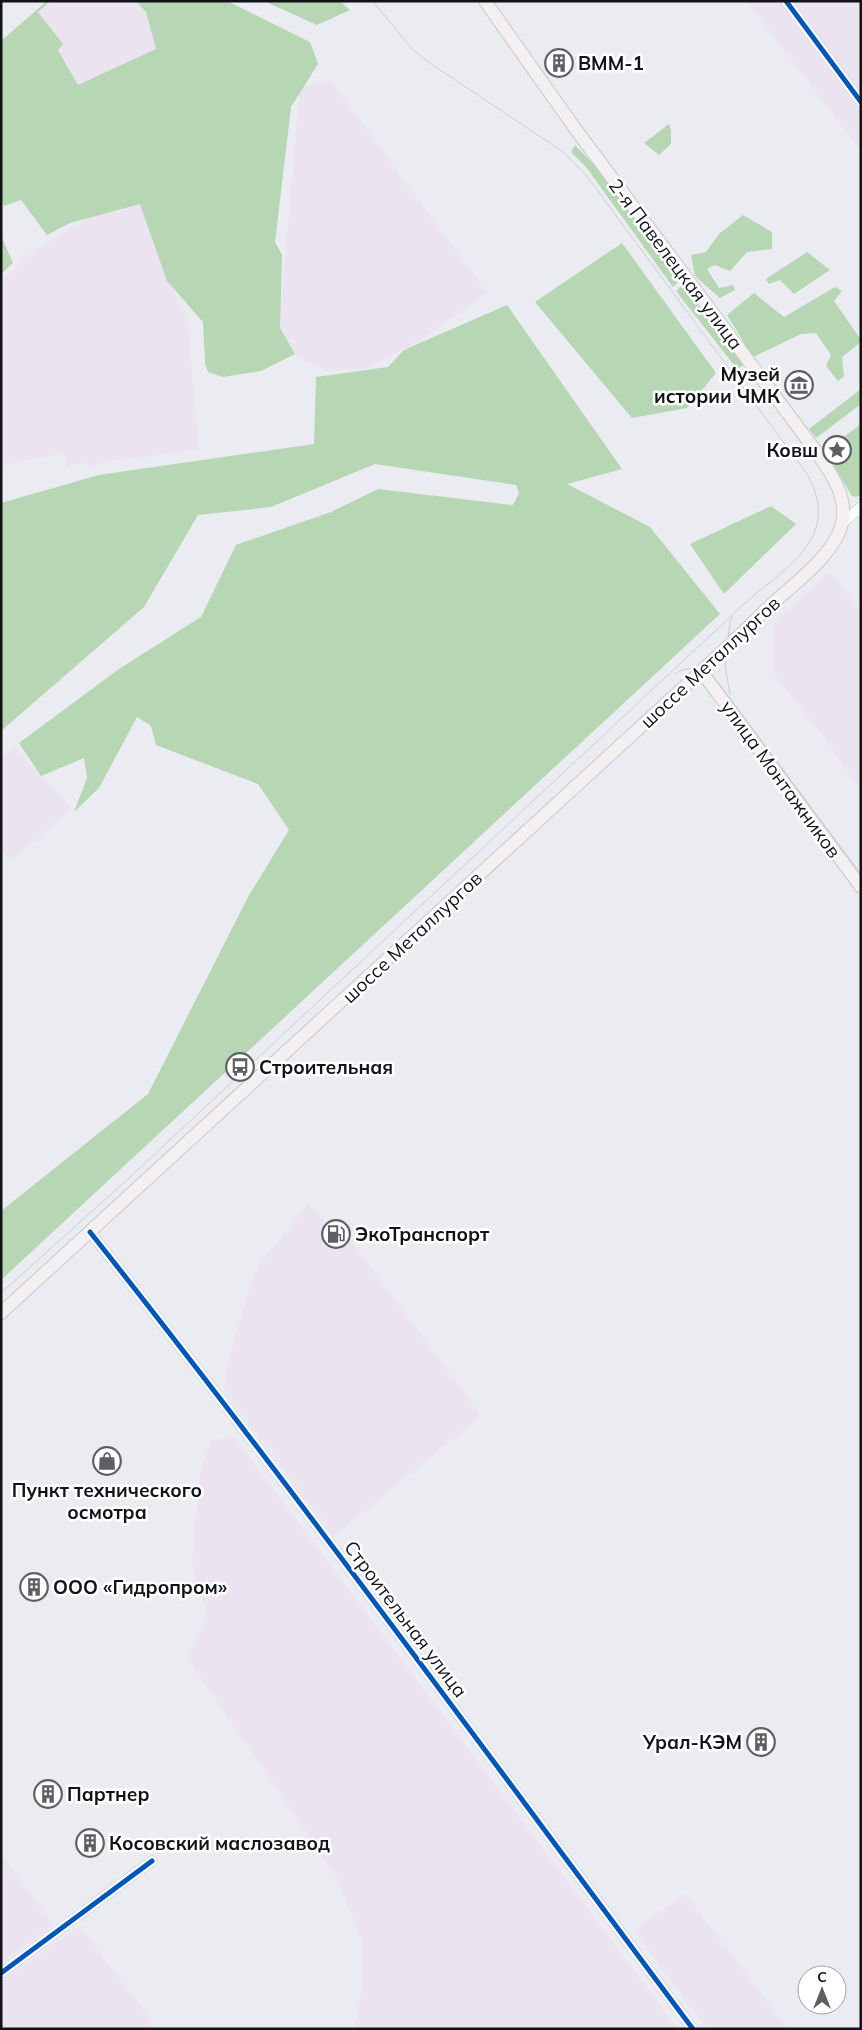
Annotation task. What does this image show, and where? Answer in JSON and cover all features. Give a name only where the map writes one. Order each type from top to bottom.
[{"type":"main road","name":"2-я Павелецкая улица","points":[[485,1],[574,127],[815,450],[837,484],[842,496],[842,523],[836,537],[820,559]]},
{"type":"main road","name":"шоссе Металлургов","points":[[1,1312],[701,672],[820,559]]},
{"type":"main road","name":"улица Монтажников","points":[[701,672],[861,887]]},
{"type":"street","points":[[786,1],[861,102]]},
{"type":"street","points":[[842,523],[861,508]]},
{"type":"street","name":"Строительная улица","points":[[90,1232],[334,1547],[693,2029]]},
{"type":"street","points":[[1,1973],[152,1861]]},
{"type":"shaded area","points":[[50,1],[136,1],[146,12],[156,49],[78,85],[38,12]]},
{"type":"shaded area","points":[[747,1],[861,1],[861,151]]},
{"type":"shaded area","points":[[331,81],[487,293],[421,340],[366,369],[327,371],[300,359],[279,332],[300,86]]},
{"type":"shaded area","points":[[139,189],[176,297],[188,321],[198,450],[133,459],[132,456],[89,466],[85,462],[66,467],[64,453],[61,453],[1,466],[1,281],[37,248]]},
{"type":"shaded area","points":[[830,572],[861,612],[861,791],[822,734],[774,674],[775,621]]},
{"type":"shaded area","points":[[14,747],[72,808],[14,859],[1,853],[1,758]]},
{"type":"shaded area","points":[[309,1203],[327,1225],[335,1219],[481,1416],[334,1536],[224,1391],[231,1352],[248,1293],[259,1265]]},
{"type":"shaded area","points":[[234,1437],[678,2029],[354,2029],[363,1985],[362,1941],[336,1876],[187,1657],[208,1619],[192,1562],[200,1472],[211,1441]]},
{"type":"shaded area","points":[[1,1855],[53,1925],[1,1963]]},
{"type":"shaded area","points":[[685,1894],[788,2029],[708,2029],[688,2004],[634,1931]]},
{"type":"shaded area","points":[[79,1926],[154,2024],[148,2029],[5,2029],[1,2024],[1,1982]]},
{"type":"green space","points":[[47,1],[50,1],[38,12],[63,44],[58,50],[78,85],[156,49],[146,12],[136,1],[227,1],[310,42],[318,64],[291,107],[275,242],[282,255],[280,328],[295,354],[261,371],[223,377],[208,372],[205,363],[203,322],[167,281],[140,204],[70,223],[47,235],[21,200],[4,206],[1,199],[1,41]]},
{"type":"green space","points":[[264,1],[340,1],[350,10],[317,25]]},
{"type":"green space","points":[[669,124],[671,144],[659,155],[644,143]]},
{"type":"green space","points":[[575,145],[598,169],[680,280],[673,287],[586,167],[571,152]]},
{"type":"green space","points":[[743,215],[772,232],[772,249],[747,252],[730,271],[715,265],[707,269],[719,288],[733,285],[735,290],[720,298],[695,276],[691,255],[706,252],[719,234]]},
{"type":"green space","points":[[1,236],[13,263],[1,274]]},
{"type":"green space","points":[[622,243],[716,373],[687,408],[632,418],[535,302]]},
{"type":"green space","points":[[807,252],[830,270],[794,294],[780,280],[769,284],[766,279]]},
{"type":"green space","points":[[682,285],[744,365],[737,369],[676,291]]},
{"type":"green space","points":[[835,287],[842,291],[834,301],[861,340],[842,357],[844,376],[838,381],[826,366],[831,355],[816,333],[801,334],[753,357],[727,315],[754,293],[784,317]]},
{"type":"green space","points":[[507,305],[622,469],[567,484],[650,527],[720,614],[1,1280],[1,1211],[148,1094],[248,897],[289,830],[258,784],[156,745],[151,726],[137,717],[99,788],[74,812],[87,778],[84,758],[41,776],[19,743],[119,669],[201,617],[236,545],[331,512],[378,489],[513,505],[519,493],[516,485],[375,464],[271,507],[198,515],[144,607],[1,731],[1,503],[99,475],[314,444],[316,377],[388,367],[404,350]]},
{"type":"green space","points":[[861,389],[861,404],[816,438],[809,429]]},
{"type":"green space","points":[[861,424],[861,495],[856,497],[852,496],[825,451]]},
{"type":"green space","points":[[771,506],[796,524],[724,594],[690,544]]},
{"type":"tram line","points":[[1,1293],[127,1180],[744,604],[792,563],[805,549],[814,533],[818,516],[816,496],[807,474],[586,175],[563,152],[431,64],[412,49],[373,1]]},
{"type":"tram line","points":[[730,694],[725,666],[730,622],[733,616]]},
{"type":"tram line","points":[[676,673],[696,668],[714,677],[861,874]]},
{"type":"cycle path","points":[[786,1],[861,102]]},
{"type":"cycle path","points":[[90,1232],[319,1528],[693,2029]]},
{"type":"cycle path","points":[[1,1973],[152,1861]]},
{"type":"place","name":"ВММ-1","points":[[559,63]]},
{"type":"place","name":"Музей истории ЧМК","points":[[799,385]]},
{"type":"place","name":"Ковш","points":[[837,450]]},
{"type":"place","name":"Строительная","points":[[240,1067]]},
{"type":"place","name":"ЭкоТранспорт","points":[[336,1234]]},
{"type":"place","name":"Пункт технического осмотра","points":[[107,1461]]},
{"type":"place","name":"ООО «Гидропром»","points":[[34,1587]]},
{"type":"place","name":"Урал-КЭМ","points":[[761,1742]]},
{"type":"place","name":"Партнер","points":[[48,1794]]},
{"type":"place","name":"Косовский маслозавод","points":[[90,1843]]}]
